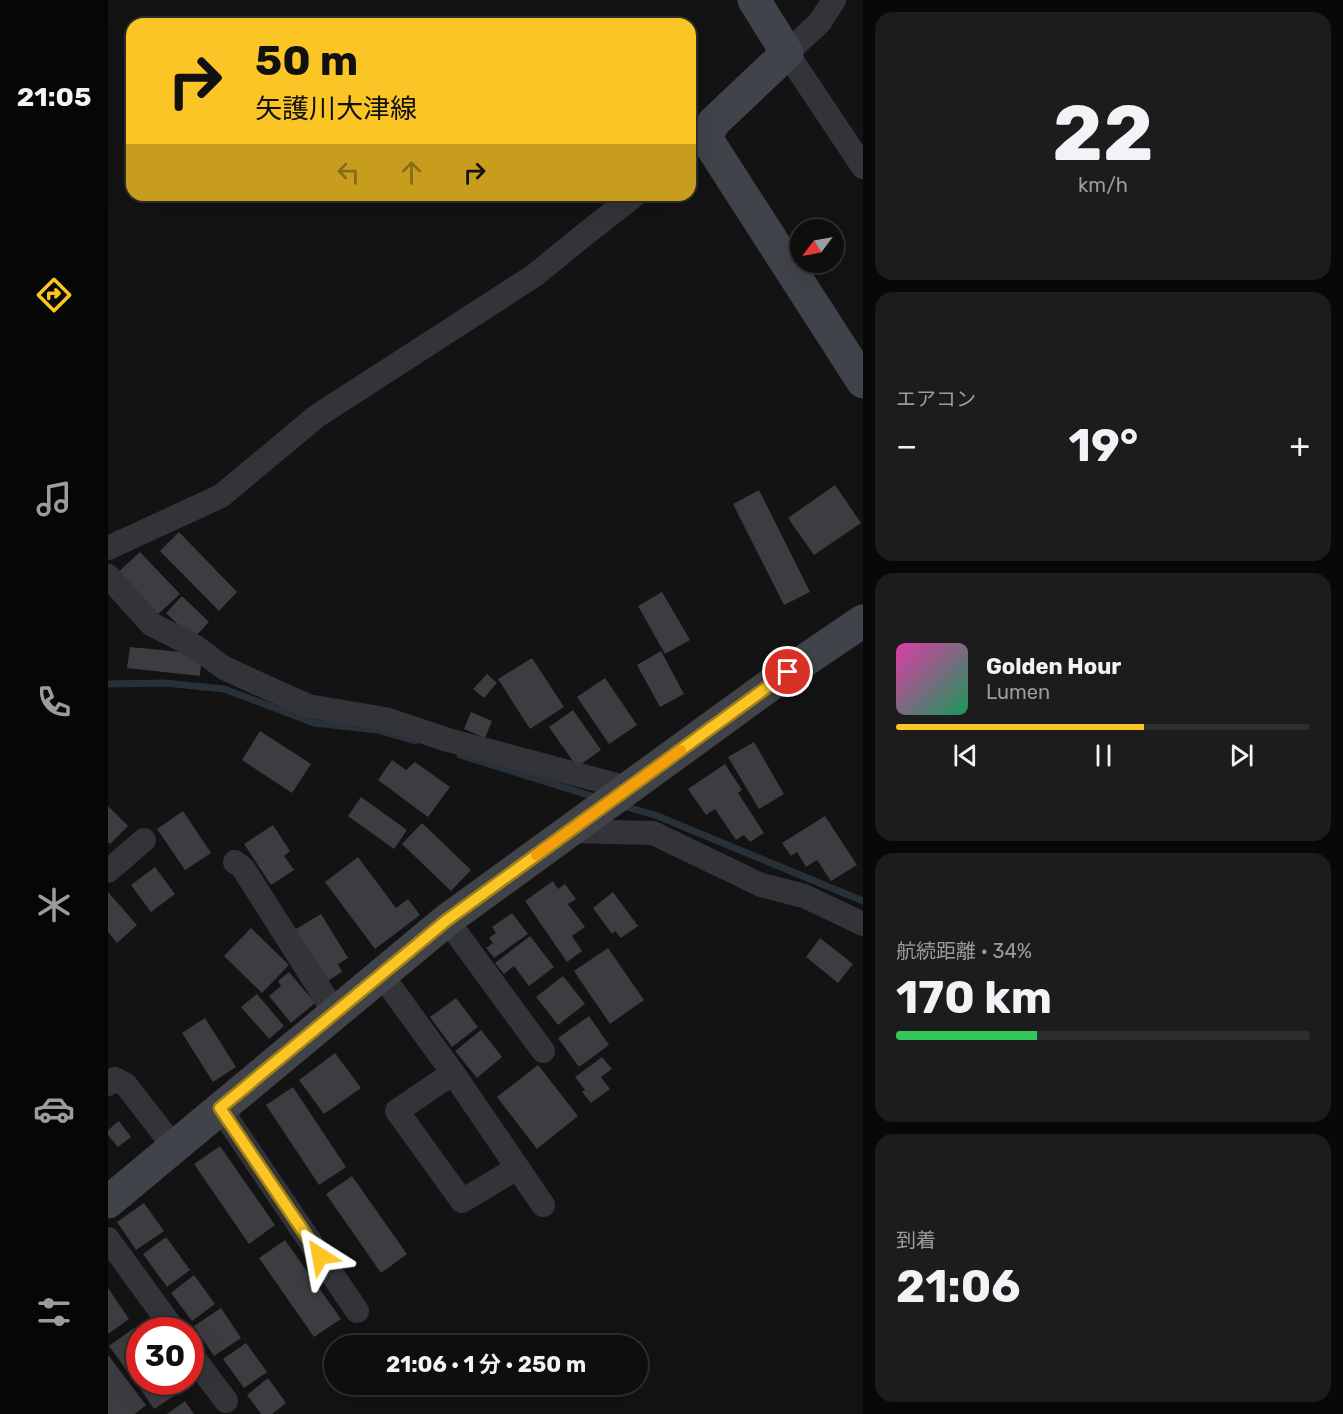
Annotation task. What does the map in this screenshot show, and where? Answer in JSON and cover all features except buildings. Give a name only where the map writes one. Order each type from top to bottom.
[{"type":"main road","points":[[754,0],[787,53],[713,123],[698,145],[863,382]]},
{"type":"main road","points":[[108,1202],[447,920],[788,672],[863,621]]},
{"type":"street","points":[[834,0],[820,22],[787,53],[863,167]]},
{"type":"street","points":[[108,548],[222,496],[317,416],[535,275],[627,201]]},
{"type":"street","points":[[108,576],[151,624],[196,647],[224,668],[308,706],[385,719],[448,740],[628,788]]},
{"type":"street","points":[[569,831],[653,833],[761,885],[804,897],[863,924]]},
{"type":"street","points":[[109,868],[144,840]]},
{"type":"street","points":[[235,862],[243,868],[335,1013]]},
{"type":"street","points":[[447,920],[543,1052]]},
{"type":"street","points":[[381,974],[453,1073],[543,1205]]},
{"type":"street","points":[[453,1073],[397,1111],[462,1201],[517,1168]]},
{"type":"street","points":[[108,1084],[115,1079],[126,1085],[174,1147]]},
{"type":"street","points":[[220,1108],[357,1311]]},
{"type":"street","points":[[108,1239],[165,1317]]},
{"type":"street","points":[[204,1372],[226,1401]]},
{"type":"waterway","points":[[108,684],[165,683],[224,689],[314,723],[377,730],[415,741]]},
{"type":"waterway","points":[[460,755],[598,798]]},
{"type":"waterway","points":[[623,806],[655,815],[863,901]]},
{"type":"slow traffic","points":[[536,855],[681,750]]},
{"type":"route","points":[[320,1256],[220,1108],[447,920],[788,672]]}]
